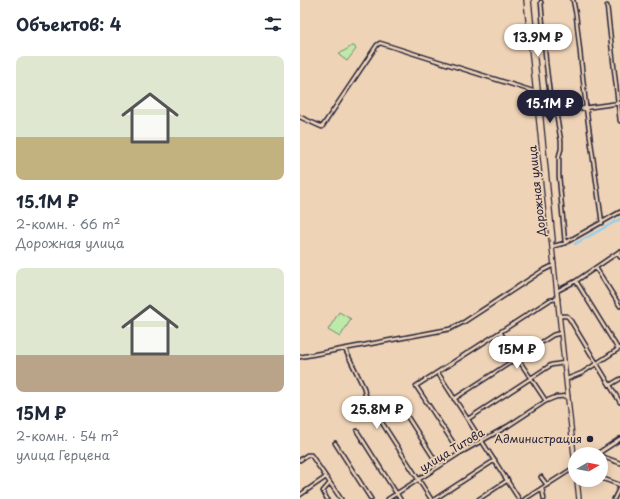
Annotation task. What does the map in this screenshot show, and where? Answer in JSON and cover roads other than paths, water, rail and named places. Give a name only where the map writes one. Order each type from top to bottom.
[{"type":"main road","name":"Дорожная улица","points":[[526,0],[541,114],[553,226],[554,263]]},
{"type":"main road","name":"Дорожная улица","points":[[529,0],[573,447]]},
{"type":"main road","points":[[578,487],[579,499]]},
{"type":"street","points":[[573,0],[602,223]]},
{"type":"street","points":[[542,2],[546,63],[554,112],[561,140],[559,176],[565,243]]},
{"type":"street","points":[[607,6],[620,121]]},
{"type":"street","points":[[300,117],[322,127],[376,44],[380,43],[537,92]]},
{"type":"street","points":[[541,114],[619,103]]},
{"type":"street","points":[[554,246],[565,243],[620,212]]},
{"type":"street","points":[[557,291],[576,281],[619,252],[620,257]]},
{"type":"street","points":[[300,357],[450,330],[554,263]]},
{"type":"street","points":[[596,268],[620,306]]},
{"type":"street","points":[[567,379],[576,376],[619,349],[576,281]]},
{"type":"street","points":[[460,453],[416,386],[550,300],[558,299]]},
{"type":"street","points":[[560,316],[567,316],[569,318],[620,402]]},
{"type":"street","points":[[500,332],[546,401]]},
{"type":"street","points":[[454,398],[553,335],[562,333]]},
{"type":"street","points":[[345,349],[364,388],[365,394],[431,499]]},
{"type":"street","points":[[468,419],[551,366],[557,363],[565,363]]},
{"type":"street","points":[[438,373],[520,499]]},
{"type":"street","points":[[610,386],[620,379]]},
{"type":"street","name":"улица Титова","points":[[388,499],[460,453],[508,426],[546,401],[556,397],[568,396]]},
{"type":"street","points":[[398,402],[439,466]]},
{"type":"street","points":[[357,431],[400,499]]},
{"type":"street","points":[[608,448],[620,439]]},
{"type":"street","points":[[335,444],[371,499]]},
{"type":"street","points":[[300,460],[309,454],[312,456],[341,499]]},
{"type":"street","points":[[608,458],[620,463]]},
{"type":"street","points":[[435,499],[495,460]]},
{"type":"street","points":[[525,499],[568,471]]},
{"type":"street","points":[[541,476],[546,485]]},
{"type":"street","points":[[300,495],[326,477]]},
{"type":"street","points":[[479,499],[508,480]]},
{"type":"street","points":[[608,481],[620,486],[614,499]]},
{"type":"street","points":[[327,499],[323,491],[330,483]]},
{"type":"street","points":[[542,488],[544,499]]},
{"type":"waterway","points":[[575,244],[620,219]]},
{"type":"place","name":"Администрация","points":[[590,439]]}]
